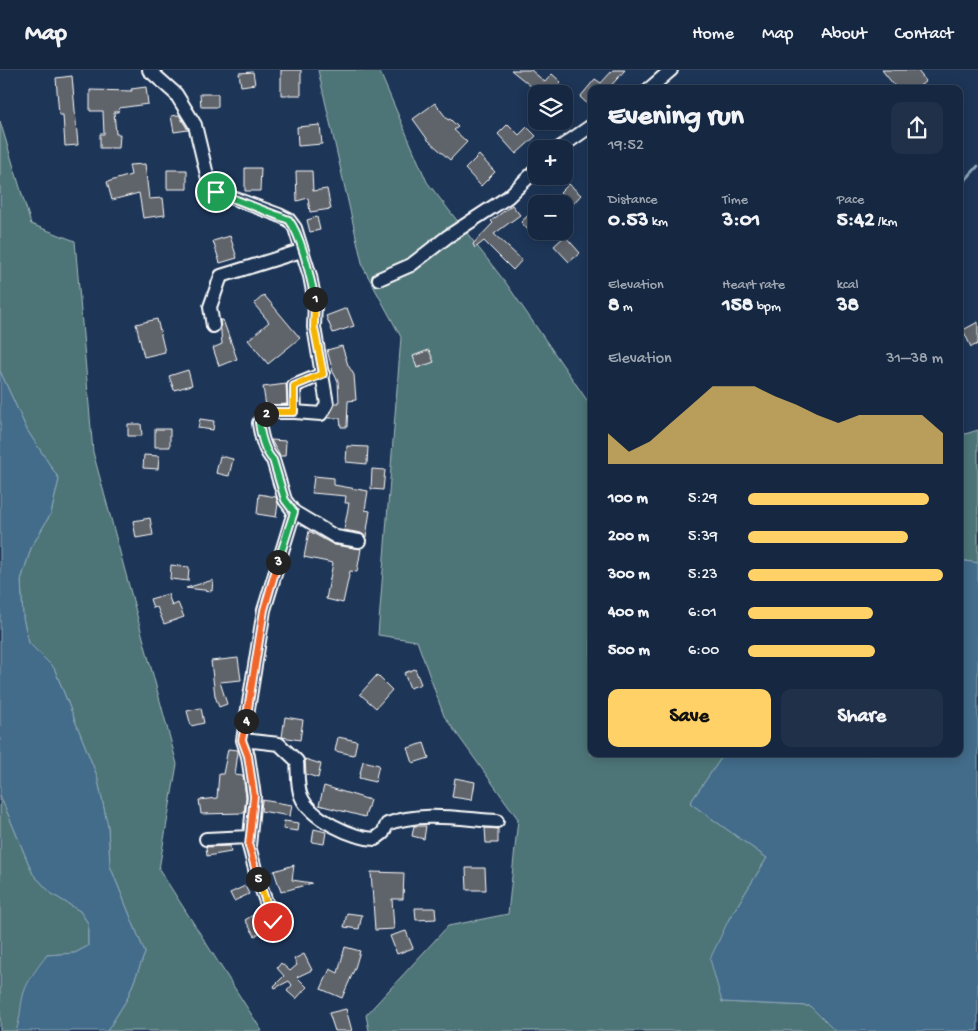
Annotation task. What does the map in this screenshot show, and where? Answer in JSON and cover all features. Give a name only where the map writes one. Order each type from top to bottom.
[{"type":"street","points":[[149,70],[176,94],[195,125],[208,179],[216,192],[289,220],[295,228],[310,276],[315,302],[314,327],[327,404],[321,414],[273,412],[263,415],[259,423],[262,440],[269,456],[273,460],[285,500],[294,512],[336,537],[359,541]]},
{"type":"street","points":[[654,85],[671,70]]},
{"type":"street","points":[[571,140],[588,128]]},
{"type":"street","points":[[379,279],[411,265],[447,236],[508,197],[528,178]]},
{"type":"street","points":[[213,326],[210,307],[221,276],[301,251]]},
{"type":"street","points":[[294,412],[294,386],[323,374]]},
{"type":"street","points":[[273,922],[256,873],[249,837],[254,813],[254,796],[248,756],[242,740],[264,610],[294,512]]},
{"type":"street","points":[[242,740],[279,744],[297,761],[301,796],[320,819],[365,839],[375,840],[383,833],[387,824],[400,820],[443,817],[496,821]]},
{"type":"street","points":[[206,839],[249,837]]},
{"type":"green space","points":[[318,70],[379,70],[427,182],[506,283],[588,402],[588,757],[722,757],[690,803],[767,858],[729,919],[722,1002],[810,1006],[835,1031],[369,1031],[366,1015],[448,926],[508,914],[518,819],[444,716],[417,641],[378,635],[401,337],[363,267]]},
{"type":"green space","points":[[0,121],[31,224],[75,241],[93,452],[177,764],[159,869],[262,1031],[107,1031],[127,999],[145,953],[110,866],[108,827],[97,776],[54,668],[29,643],[23,618],[21,580],[31,548],[51,513],[59,479],[27,430],[0,371]]},
{"type":"green space","points":[[978,430],[978,563],[963,561],[963,435]]},
{"type":"green space","points":[[0,795],[33,874],[52,894],[80,911],[88,923],[88,946],[75,953],[47,955],[24,994],[20,1023],[16,1031],[0,1031]]},
{"type":"water","points":[[0,371],[27,430],[59,479],[51,513],[31,548],[21,580],[23,618],[29,643],[54,668],[97,776],[108,827],[110,866],[145,953],[127,999],[107,1031],[16,1031],[24,992],[34,973],[47,955],[75,953],[88,946],[88,923],[80,911],[52,894],[33,874],[0,795]]},
{"type":"water","points":[[963,561],[978,563],[978,1031],[835,1031],[810,1006],[722,1002],[710,959],[729,919],[767,858],[690,803],[722,757],[963,757]]},
{"type":"building","points":[[281,70],[301,70],[301,95],[281,95]]},
{"type":"building","points":[[511,70],[531,70],[545,82],[552,74],[561,82],[558,85],[530,85]]},
{"type":"building","points":[[613,70],[625,70],[612,85],[590,85],[595,79],[601,83]]},
{"type":"building","points":[[882,70],[917,70],[926,81],[921,85],[894,85]]},
{"type":"building","points":[[253,72],[255,84],[241,86],[239,73]]},
{"type":"building","points":[[72,76],[78,145],[65,146],[63,115],[59,115],[56,78]]},
{"type":"building","points":[[146,87],[148,104],[119,108],[118,112],[114,112],[116,134],[120,134],[119,148],[100,148],[100,134],[104,134],[103,111],[90,111],[90,90],[132,91],[131,89]]},
{"type":"building","points":[[588,87],[588,104],[580,97]]},
{"type":"building","points":[[200,94],[218,94],[218,107],[201,107]]},
{"type":"building","points":[[435,103],[448,120],[450,119],[458,127],[454,130],[467,142],[450,160],[428,140],[413,119]]},
{"type":"building","points":[[179,115],[188,130],[174,132],[171,116]]},
{"type":"building","points":[[508,124],[519,135],[527,127],[536,136],[532,140],[528,140],[528,143],[516,154],[498,134]]},
{"type":"building","points":[[320,125],[322,144],[298,146],[297,127]]},
{"type":"building","points":[[479,155],[495,172],[481,186],[465,169]]},
{"type":"building","points":[[145,164],[149,199],[163,198],[165,215],[143,218],[139,193],[112,200],[107,182],[131,175],[129,165]]},
{"type":"building","points":[[245,168],[261,168],[260,191],[245,191]]},
{"type":"building","points":[[167,170],[187,170],[187,189],[167,189]]},
{"type":"building","points":[[296,171],[312,171],[313,191],[327,189],[331,209],[310,212],[308,198],[297,201]]},
{"type":"building","points":[[570,185],[581,195],[573,204],[573,195],[562,195],[560,193]]},
{"type":"building","points":[[512,205],[520,215],[494,234],[522,260],[513,270],[484,241],[475,248],[473,244],[493,223],[491,221]]},
{"type":"building","points":[[528,215],[528,230],[521,222]]},
{"type":"building","points":[[317,217],[320,230],[310,232],[307,220]]},
{"type":"building","points":[[230,236],[237,258],[220,263],[213,241]]},
{"type":"building","points":[[561,240],[569,240],[580,253],[569,262],[554,246]]},
{"type":"building","points":[[264,295],[300,338],[268,364],[248,340],[269,322],[254,304]]},
{"type":"building","points":[[347,308],[354,326],[333,333],[326,316]]},
{"type":"building","points":[[157,319],[165,352],[144,357],[136,324]]},
{"type":"building","points":[[220,320],[223,320],[237,359],[219,366],[213,348],[222,344]]},
{"type":"building","points":[[978,322],[978,344],[971,347],[963,330]]},
{"type":"building","points":[[342,346],[348,365],[354,375],[356,400],[348,401],[347,427],[341,427],[340,418],[328,418],[335,403],[339,403],[338,381],[333,372],[327,350]]},
{"type":"building","points":[[429,350],[434,362],[417,368],[413,356]]},
{"type":"building","points":[[188,370],[192,385],[174,390],[169,376]]},
{"type":"building","points":[[286,384],[287,404],[266,406],[263,387]]},
{"type":"building","points":[[200,419],[214,421],[213,430],[198,428]]},
{"type":"building","points":[[128,424],[141,424],[142,436],[128,436]]},
{"type":"building","points":[[155,429],[170,429],[170,447],[155,447]]},
{"type":"building","points":[[271,440],[286,441],[285,456],[280,456]]},
{"type":"building","points":[[347,446],[368,447],[367,464],[346,462]]},
{"type":"building","points":[[144,455],[159,456],[158,469],[143,468]]},
{"type":"building","points":[[220,456],[233,459],[229,476],[216,473]]},
{"type":"building","points":[[372,469],[385,470],[383,490],[371,489]]},
{"type":"building","points":[[314,476],[334,478],[334,485],[368,491],[365,510],[370,511],[366,537],[361,533],[344,530],[349,503],[345,503],[346,496],[312,493]]},
{"type":"building","points":[[259,494],[276,497],[278,504],[276,517],[257,514]]},
{"type":"building","points":[[150,518],[153,535],[136,538],[133,521]]},
{"type":"building","points":[[309,531],[334,545],[361,549],[357,572],[350,571],[343,603],[326,599],[333,563],[304,557]]},
{"type":"building","points":[[171,565],[189,567],[188,581],[170,579]]},
{"type":"building","points":[[213,580],[212,591],[186,588]]},
{"type":"building","points":[[168,594],[172,606],[178,603],[184,617],[164,624],[157,607],[153,608],[150,599]]},
{"type":"building","points":[[238,658],[241,680],[220,682],[227,704],[219,707],[215,696],[211,661]]},
{"type":"building","points":[[415,669],[421,684],[410,688],[404,673]]},
{"type":"building","points":[[377,675],[392,690],[376,708],[360,694]]},
{"type":"building","points":[[201,708],[204,723],[191,726],[187,711]]},
{"type":"building","points":[[285,717],[303,720],[300,740],[282,737]]},
{"type":"building","points":[[338,737],[357,741],[354,755],[335,751]]},
{"type":"building","points":[[424,743],[429,758],[413,763],[408,748]]},
{"type":"building","points":[[228,749],[238,750],[235,775],[243,776],[246,797],[244,813],[201,814],[199,800],[217,798],[219,774],[223,774]]},
{"type":"building","points":[[305,759],[321,764],[318,778],[306,774]]},
{"type":"building","points":[[363,761],[379,765],[375,782],[359,778]]},
{"type":"building","points":[[455,778],[475,782],[472,800],[452,797]]},
{"type":"building","points":[[324,786],[370,800],[365,817],[319,805]]},
{"type":"building","points":[[262,800],[292,805],[290,816],[261,811]]},
{"type":"building","points":[[284,821],[299,823],[298,831],[283,829]]},
{"type":"building","points":[[414,826],[426,826],[424,839],[412,836]]},
{"type":"building","points":[[485,828],[498,829],[498,843],[486,843]]},
{"type":"building","points":[[314,829],[326,832],[324,844],[312,842]]},
{"type":"building","points":[[230,846],[231,852],[207,856],[206,847]]},
{"type":"building","points":[[294,865],[292,880],[312,883],[281,892],[274,871]]},
{"type":"building","points":[[466,868],[485,868],[486,890],[467,890]]},
{"type":"building","points":[[371,872],[404,873],[403,899],[392,899],[394,929],[375,930]]},
{"type":"building","points":[[245,886],[249,894],[234,901],[230,893]]},
{"type":"building","points":[[415,908],[435,908],[436,919],[416,920]]},
{"type":"building","points":[[258,912],[267,928],[255,936],[245,920]]},
{"type":"building","points":[[347,913],[362,915],[359,929],[344,927]]},
{"type":"building","points":[[406,931],[413,948],[397,954],[390,936]]},
{"type":"building","points":[[345,947],[360,951],[342,998],[321,989],[330,969],[338,973]]},
{"type":"building","points":[[304,954],[312,970],[297,977],[307,987],[296,999],[287,991],[292,985],[289,981],[275,988],[274,986],[284,976],[277,968],[281,963],[290,971],[297,965],[294,959]]},
{"type":"building","points":[[346,1009],[352,1031],[335,1031],[329,1013]]},
{"type":"waterway","points":[[963,183],[978,166]]},
{"type":"route","points":[[216,192],[279,215],[289,220],[295,228],[310,276],[315,302],[314,327],[323,374],[299,382],[294,386],[294,412],[273,412],[263,415],[259,423],[262,440],[269,456],[273,460],[285,500],[294,512],[264,610],[242,740],[248,756],[254,796],[254,813],[249,846],[273,922]]}]
